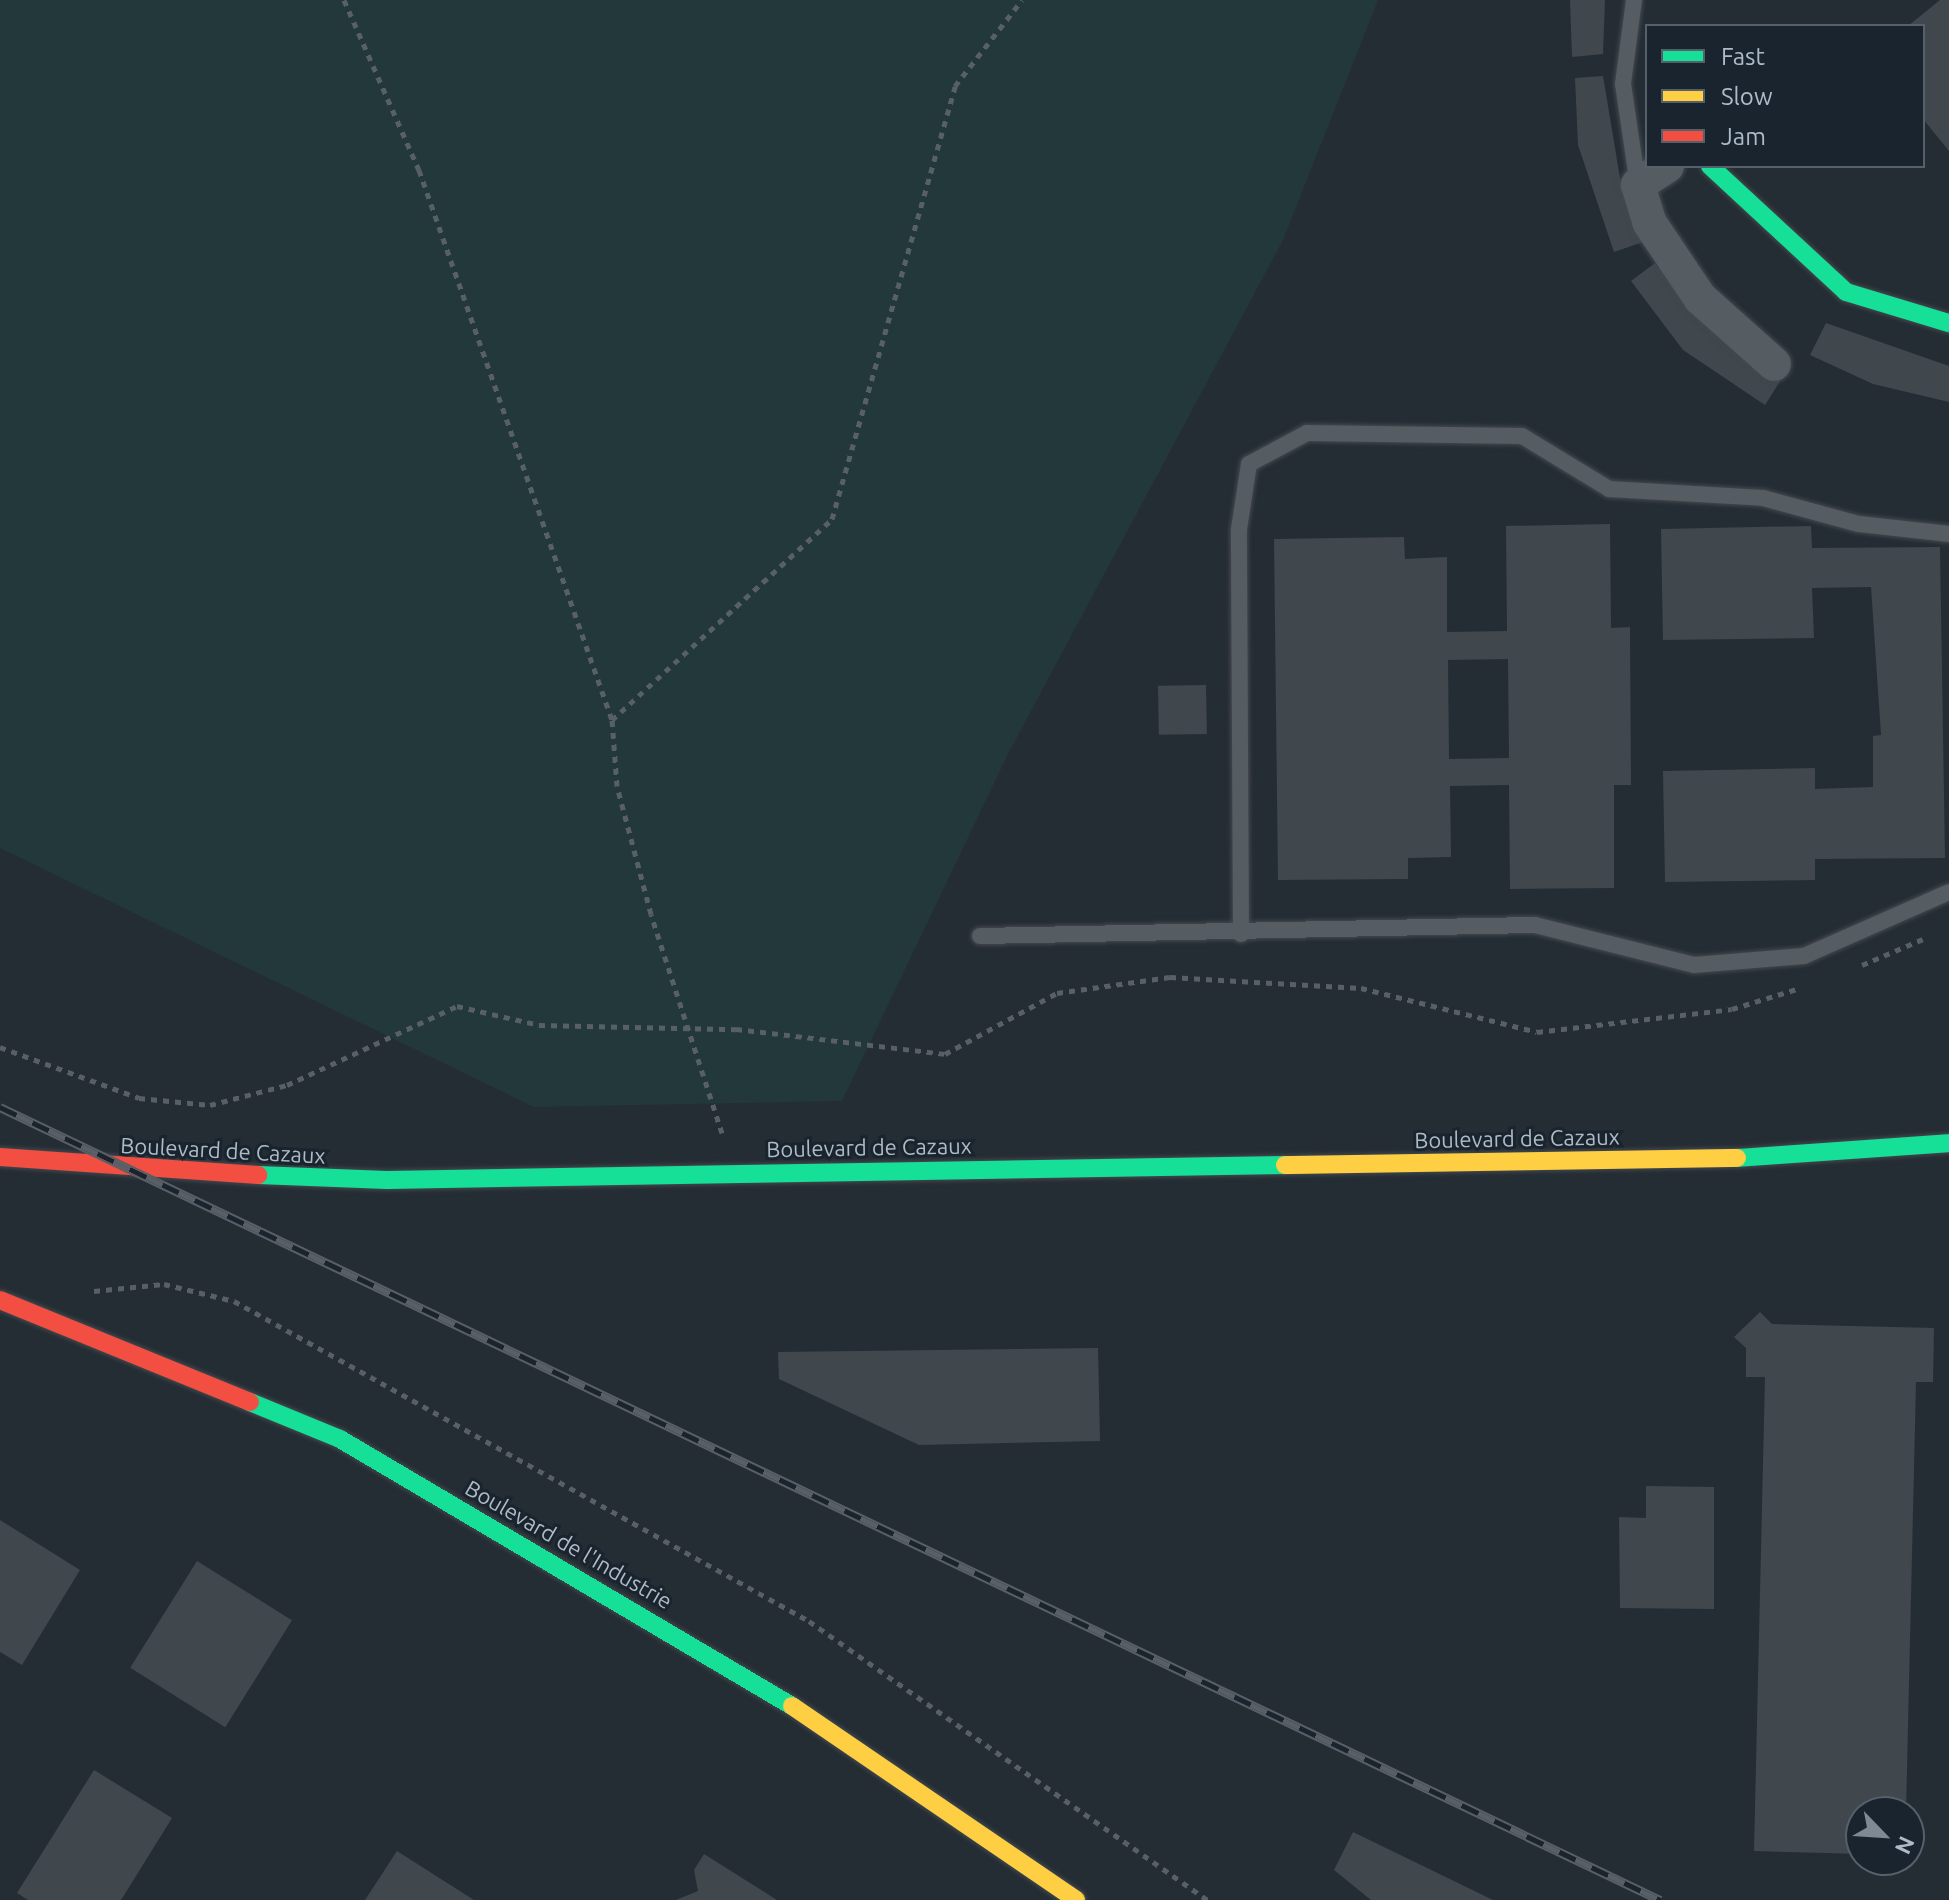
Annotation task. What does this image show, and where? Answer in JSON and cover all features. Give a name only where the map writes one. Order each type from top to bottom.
[{"type":"main road","points":[[1712,168],[1846,292],[1949,323]]},
{"type":"main road","name":"Boulevard de Cazaux","points":[[0,1157],[251,1178],[1741,1158],[1949,1143]]},
{"type":"main road","name":"Boulevard de Cazaux","points":[[1741,1158],[1919,1167]]},
{"type":"main road","name":"Boulevard de l'Industrie","points":[[0,1300],[340,1439],[740,1670],[1076,1900]]},
{"type":"street","points":[[1664,168],[1638,185],[1649,222],[1700,298],[1774,364]]},
{"type":"lane","points":[[1634,0],[1623,84],[1638,185]]},
{"type":"lane","points":[[1241,934],[1239,529],[1249,464],[1307,433],[1522,436],[1609,489],[1763,498],[1859,524],[1949,534]]},
{"type":"lane","points":[[980,936],[1241,934],[1535,925],[1694,965],[1804,956],[1949,892]]},
{"type":"path","points":[[344,0],[419,170],[612,720],[617,786],[688,1031],[735,1173]]},
{"type":"path","points":[[612,720],[832,519],[955,86],[1022,0]]},
{"type":"path","points":[[1850,970],[1934,934]]},
{"type":"path","points":[[0,1047],[139,1098],[210,1105],[287,1085],[457,1006],[539,1025],[688,1031],[736,1029],[945,1054],[1057,993],[1230,975],[1361,988],[1516,1030],[1560,1033],[1732,1009],[1806,986]]},
{"type":"path","points":[[84,1292],[164,1284],[234,1301],[809,1621],[1208,1900]]},
{"type":"green space","points":[[0,0],[1378,0],[1283,240],[1008,754],[842,1101],[534,1107],[0,848]]},
{"type":"building","points":[[1570,0],[1605,0],[1603,54],[1572,57]]},
{"type":"building","points":[[1940,0],[1949,0],[1949,151],[1925,121],[1925,24],[1910,24]]},
{"type":"building","points":[[1603,76],[1621,184],[1643,242],[1614,252],[1578,145],[1575,78]]},
{"type":"building","points":[[1655,263],[1691,308],[1782,378],[1765,405],[1683,350],[1631,281]]},
{"type":"building","points":[[1826,323],[1949,366],[1949,402],[1873,384],[1810,355]]},
{"type":"building","points":[[1610,524],[1611,628],[1630,627],[1631,785],[1614,785],[1614,888],[1510,889],[1509,785],[1450,786],[1451,857],[1408,858],[1408,879],[1278,880],[1274,539],[1404,537],[1405,559],[1447,557],[1447,632],[1507,631],[1506,526]],"holes":[[[1508,659],[1509,758],[1449,759],[1448,660]]]},
{"type":"building","points":[[1811,526],[1812,548],[1940,547],[1945,858],[1815,859],[1815,880],[1665,882],[1663,771],[1815,768],[1815,789],[1873,787],[1873,736],[1881,735],[1871,587],[1812,588],[1814,638],[1663,640],[1661,529]]},
{"type":"building","points":[[1206,685],[1207,734],[1159,735],[1158,686]]},
{"type":"building","points":[[1760,1312],[1772,1324],[1934,1328],[1933,1382],[1916,1382],[1906,1796],[1845,1796],[1845,1854],[1754,1851],[1765,1377],[1746,1377],[1746,1348],[1734,1337]]},
{"type":"building","points":[[1098,1348],[1100,1441],[919,1445],[779,1379],[778,1352]]},
{"type":"building","points":[[1646,1486],[1714,1487],[1714,1609],[1620,1608],[1619,1517],[1646,1518]]},
{"type":"building","points":[[0,1520],[80,1570],[22,1665],[0,1652]]},
{"type":"building","points":[[197,1561],[292,1620],[225,1727],[130,1668]]},
{"type":"building","points":[[94,1770],[172,1818],[121,1900],[28,1900],[17,1893]]},
{"type":"building","points":[[1353,1832],[1493,1900],[1371,1900],[1334,1870]]},
{"type":"building","points":[[397,1851],[474,1900],[365,1900]]},
{"type":"building","points":[[704,1854],[777,1900],[676,1900],[698,1891],[694,1870]]},
{"type":"railway","points":[[0,1107],[1660,1900]]},
{"type":"traffic: fast","points":[[1712,168],[1846,292],[1949,323]]},
{"type":"traffic: fast","points":[[1737,1158],[1949,1143]]},
{"type":"traffic: fast","points":[[258,1175],[387,1180],[1285,1165]]},
{"type":"traffic: fast","points":[[250,1402],[340,1439],[792,1706]]},
{"type":"traffic: slow","points":[[1285,1165],[1737,1158]]},
{"type":"traffic: slow","points":[[792,1706],[1076,1900]]},
{"type":"traffic: jam","points":[[0,1157],[258,1175]]},
{"type":"traffic: jam","points":[[0,1300],[250,1402]]}]
